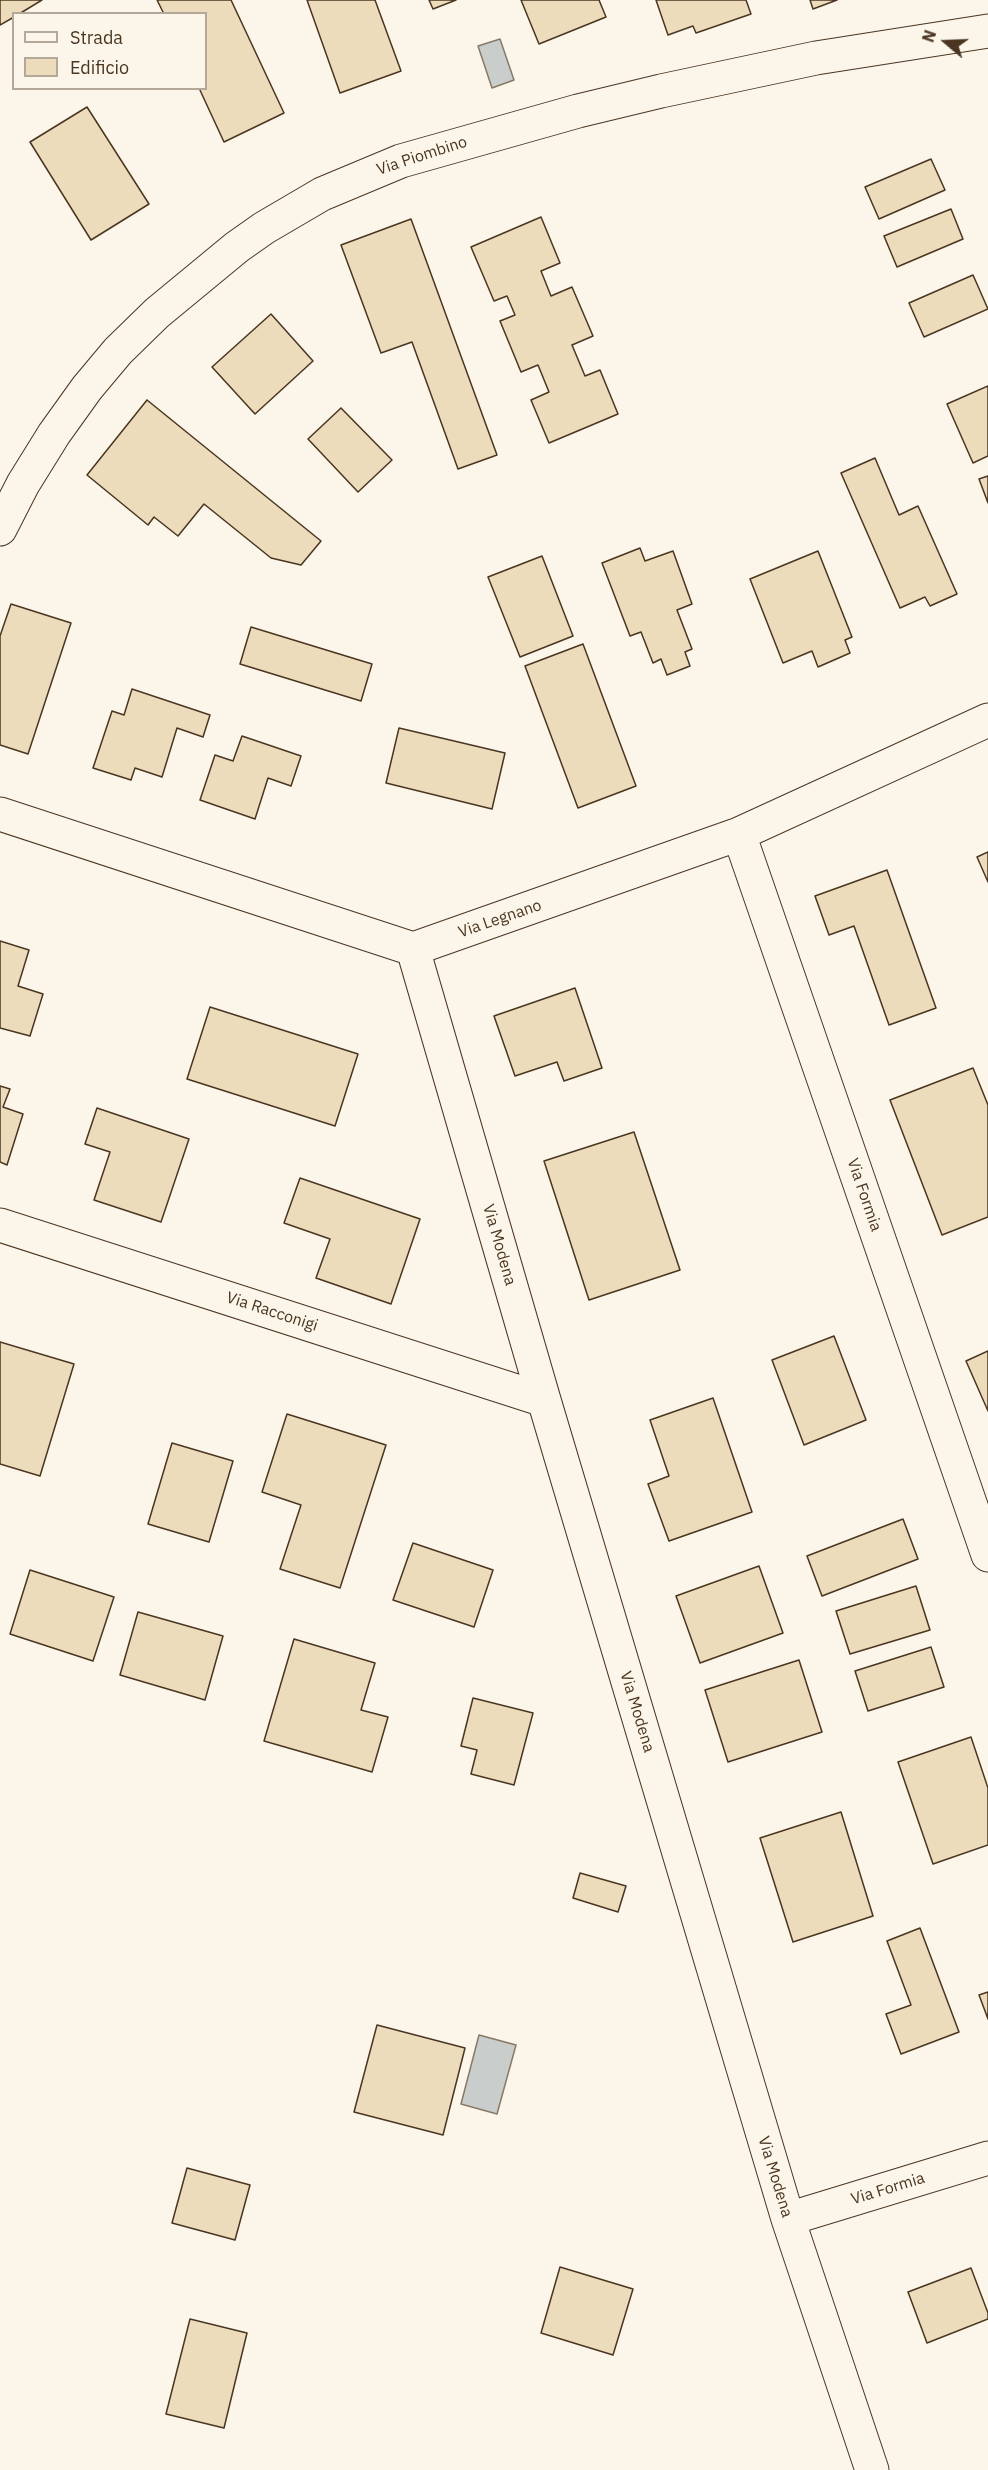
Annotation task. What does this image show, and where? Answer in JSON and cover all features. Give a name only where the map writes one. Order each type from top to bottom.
[{"type":"street","name":"Via Piombino","points":[[0,530],[23,484],[54,434],[87,388],[118,351],[157,313],[237,247],[264,228],[322,194],[418,155],[578,111],[784,65],[988,31]]},
{"type":"street","name":"Via Legnano","points":[[413,949],[739,834],[988,720]]},
{"type":"street","points":[[0,814],[413,949]]},
{"type":"street","name":"Via Formia","points":[[739,834],[988,1555]]},
{"type":"street","name":"Via Modena","points":[[413,949],[544,1400],[788,2219],[872,2470]]},
{"type":"street","name":"Via Racconigi","points":[[0,1225],[544,1400]]},
{"type":"street","name":"Via Formia","points":[[788,2219],[988,2158]]},
{"type":"shaded area","points":[[500,39],[514,80],[492,88],[478,46]]},
{"type":"shaded area","points":[[479,2035],[516,2045],[497,2114],[461,2104]]},
{"type":"building","points":[[0,0],[42,0],[22,12],[12,12],[12,18],[0,25]]},
{"type":"building","points":[[157,0],[231,0],[284,113],[224,142],[200,90],[207,90],[207,12],[163,12]]},
{"type":"building","points":[[307,0],[375,0],[401,71],[340,93]]},
{"type":"building","points":[[429,0],[456,0],[433,9]]},
{"type":"building","points":[[521,0],[599,0],[606,17],[539,44]]},
{"type":"building","points":[[656,0],[746,0],[751,14],[696,33],[693,26],[668,35]]},
{"type":"building","points":[[810,0],[837,0],[813,9]]},
{"type":"building","points":[[87,107],[149,204],[91,240],[30,142]]},
{"type":"building","points":[[931,159],[945,190],[879,219],[865,187]]},
{"type":"building","points":[[951,209],[963,239],[897,267],[884,236]]},
{"type":"building","points":[[541,217],[560,263],[541,271],[551,296],[572,287],[593,336],[572,345],[585,376],[600,370],[618,414],[549,443],[531,400],[549,392],[538,365],[521,372],[500,321],[515,315],[507,296],[494,301],[471,247]]},
{"type":"building","points":[[411,219],[497,455],[458,469],[412,342],[381,353],[341,245]]},
{"type":"building","points":[[973,275],[988,309],[924,337],[909,303]]},
{"type":"building","points":[[271,314],[313,361],[255,414],[212,367]]},
{"type":"building","points":[[988,386],[988,456],[973,463],[947,404]]},
{"type":"building","points":[[147,400],[321,541],[301,565],[271,558],[204,504],[178,536],[154,517],[148,525],[87,475]]},
{"type":"building","points":[[341,408],[392,460],[358,492],[308,439]]},
{"type":"building","points":[[875,458],[899,515],[918,506],[957,594],[930,606],[925,597],[900,608],[841,473]]},
{"type":"building","points":[[988,476],[988,503],[979,479]]},
{"type":"building","points":[[640,548],[645,561],[673,551],[692,604],[677,610],[692,649],[685,652],[690,666],[667,675],[661,659],[653,663],[641,632],[630,636],[602,563]]},
{"type":"building","points":[[818,551],[852,637],[845,640],[850,653],[818,667],[812,651],[783,663],[750,579]]},
{"type":"building","points":[[542,556],[573,636],[520,657],[488,577]]},
{"type":"building","points":[[11,604],[71,623],[28,754],[0,745],[0,636]]},
{"type":"building","points":[[251,627],[372,664],[361,701],[240,664]]},
{"type":"building","points":[[583,644],[636,786],[578,808],[525,666]]},
{"type":"building","points":[[132,689],[210,715],[203,737],[177,728],[162,777],[135,768],[131,780],[93,768],[112,711],[124,715]]},
{"type":"building","points":[[399,728],[505,753],[492,809],[386,783]]},
{"type":"building","points":[[242,736],[301,756],[291,786],[268,778],[255,819],[200,800],[215,755],[233,761]]},
{"type":"building","points":[[988,852],[988,882],[977,857]]},
{"type":"building","points":[[887,870],[936,1008],[889,1025],[854,926],[829,935],[815,896]]},
{"type":"building","points":[[0,941],[29,950],[18,986],[43,994],[30,1036],[0,1028]]},
{"type":"building","points":[[575,988],[602,1068],[564,1081],[557,1062],[515,1076],[494,1016]]},
{"type":"building","points":[[210,1007],[358,1054],[335,1126],[187,1079]]},
{"type":"building","points":[[973,1068],[988,1105],[988,1217],[942,1235],[890,1100]]},
{"type":"building","points":[[0,1086],[10,1089],[3,1107],[23,1114],[7,1165],[0,1162]]},
{"type":"building","points":[[97,1108],[189,1139],[161,1222],[94,1200],[110,1152],[85,1144]]},
{"type":"building","points":[[634,1132],[680,1270],[589,1300],[544,1161]]},
{"type":"building","points":[[300,1178],[420,1219],[391,1304],[316,1278],[330,1239],[284,1223]]},
{"type":"building","points":[[834,1336],[866,1420],[804,1445],[772,1360]]},
{"type":"building","points":[[0,1342],[74,1364],[40,1476],[0,1464]]},
{"type":"building","points":[[988,1351],[988,1411],[966,1361]]},
{"type":"building","points":[[713,1398],[752,1512],[669,1541],[648,1484],[669,1476],[650,1420]]},
{"type":"building","points":[[287,1414],[386,1445],[340,1588],[280,1569],[301,1505],[262,1492]]},
{"type":"building","points":[[172,1443],[233,1461],[209,1542],[148,1524]]},
{"type":"building","points":[[903,1519],[918,1559],[822,1596],[807,1556]]},
{"type":"building","points":[[413,1543],[493,1570],[474,1627],[393,1600]]},
{"type":"building","points":[[759,1566],[783,1633],[700,1663],[676,1596]]},
{"type":"building","points":[[30,1570],[114,1597],[93,1661],[10,1634]]},
{"type":"building","points":[[916,1586],[930,1630],[850,1654],[836,1611]]},
{"type":"building","points":[[138,1612],[223,1636],[205,1700],[120,1675]]},
{"type":"building","points":[[294,1639],[375,1663],[361,1710],[388,1717],[372,1772],[264,1741]]},
{"type":"building","points":[[931,1647],[944,1687],[868,1711],[855,1671]]},
{"type":"building","points":[[799,1660],[822,1732],[728,1762],[705,1690]]},
{"type":"building","points":[[473,1698],[533,1713],[514,1785],[471,1774],[477,1750],[461,1746]]},
{"type":"building","points":[[971,1737],[988,1788],[988,1845],[933,1864],[898,1762]]},
{"type":"building","points":[[841,1812],[873,1916],[793,1942],[760,1838]]},
{"type":"building","points":[[580,1873],[626,1886],[618,1912],[573,1898]]},
{"type":"building","points":[[920,1928],[959,2032],[901,2054],[886,2014],[911,2005],[887,1941]]},
{"type":"building","points":[[988,1992],[988,2019],[979,1995]]},
{"type":"building","points":[[377,2025],[465,2048],[443,2135],[354,2112]]},
{"type":"building","points":[[187,2168],[250,2185],[235,2240],[172,2223]]},
{"type":"building","points":[[560,2267],[633,2289],[613,2355],[541,2333]]},
{"type":"building","points":[[971,2268],[988,2313],[988,2319],[927,2343],[908,2292]]},
{"type":"building","points":[[190,2319],[247,2333],[224,2428],[166,2414]]}]
